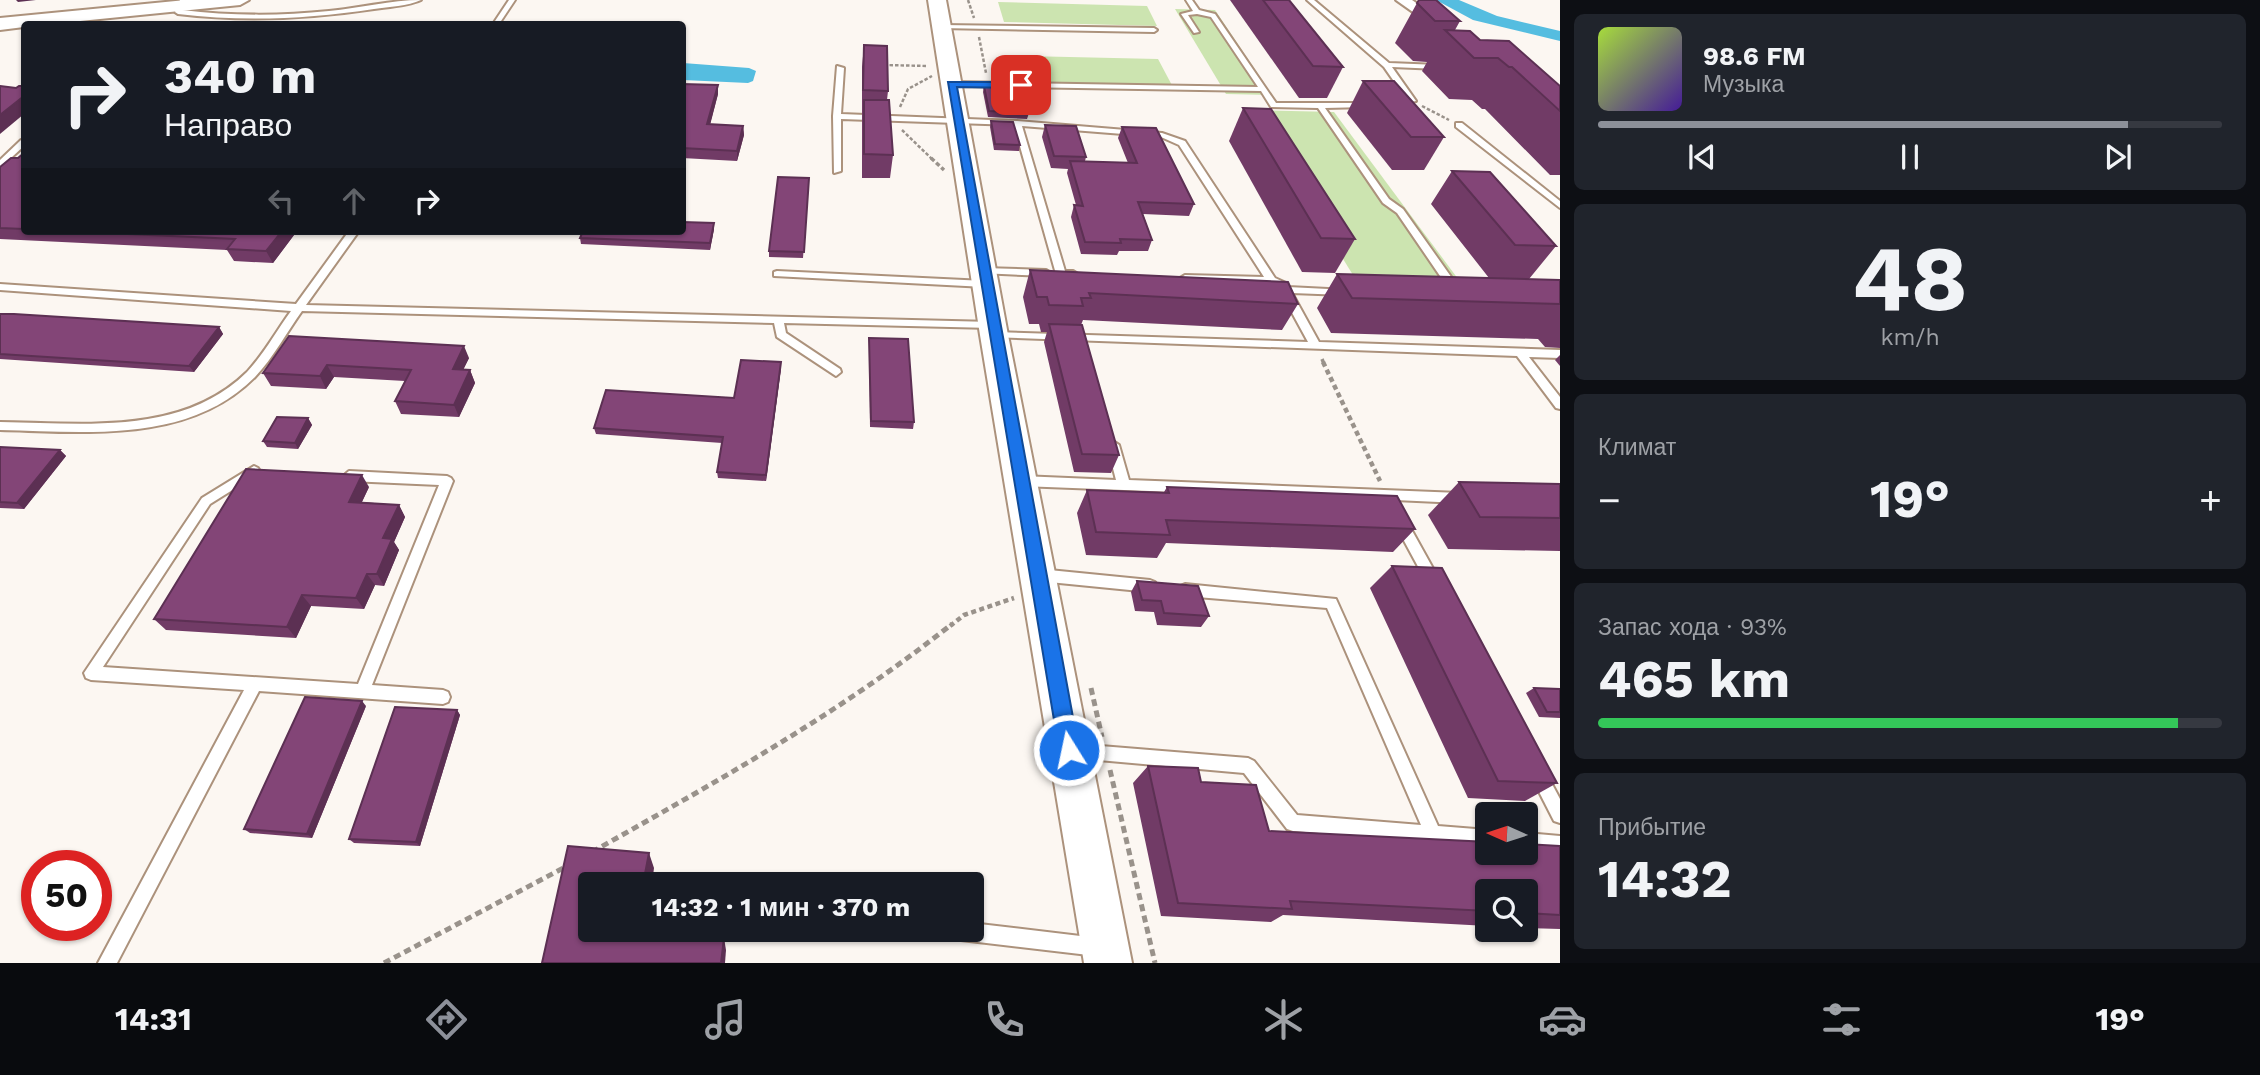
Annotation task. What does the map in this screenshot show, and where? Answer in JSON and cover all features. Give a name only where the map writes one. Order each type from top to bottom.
[{"type":"main road","points":[[26,21],[182,3],[240,0]]},
{"type":"main road","points":[[937,0],[951,84],[948,122],[984,278],[1020,481],[1026,586],[1069,750],[1106,955]]},
{"type":"main road","points":[[0,24],[21,22]]},
{"type":"street","points":[[1403,0],[1449,31]]},
{"type":"lane","points":[[182,3],[178,12],[293,16],[342,12],[418,0]]},
{"type":"lane","points":[[498,21],[512,0]]},
{"type":"lane","points":[[1189,0],[1197,12]]},
{"type":"lane","points":[[1310,0],[1387,65],[1412,101],[1388,104]]},
{"type":"lane","points":[[1196,32],[1184,14],[1197,12],[1213,15],[1274,105],[1375,105]]},
{"type":"lane","points":[[942,27],[1154,30]]},
{"type":"lane","points":[[1387,65],[1453,67]]},
{"type":"lane","points":[[837,171],[840,68]]},
{"type":"lane","points":[[951,84],[1264,89]]},
{"type":"lane","points":[[1320,106],[1386,201],[1400,211],[1459,295]]},
{"type":"lane","points":[[837,116],[1017,123],[1162,135],[1182,143],[1271,281]]},
{"type":"lane","points":[[1017,123],[1061,274]]},
{"type":"lane","points":[[1459,125],[1560,205]]},
{"type":"lane","points":[[0,165],[21,145]]},
{"type":"lane","points":[[0,154],[21,155]]},
{"type":"lane","points":[[0,426],[146,425],[188,415],[216,403],[239,387],[300,308],[351,235]]},
{"type":"lane","points":[[777,274],[984,278],[1087,275]]},
{"type":"lane","points":[[1179,278],[1271,281],[1282,285],[1316,346]]},
{"type":"lane","points":[[0,287],[300,308],[778,319],[993,330],[1082,338],[1560,354]]},
{"type":"lane","points":[[1285,290],[1352,292]]},
{"type":"lane","points":[[1445,294],[1471,295]]},
{"type":"lane","points":[[778,319],[781,335],[836,372]]},
{"type":"lane","points":[[1082,338],[1086,352]]},
{"type":"lane","points":[[1520,352],[1560,405]]},
{"type":"lane","points":[[1109,432],[1124,485]]},
{"type":"lane","points":[[264,471],[250,470],[206,501],[91,673],[443,697]]},
{"type":"lane","points":[[329,475],[447,481],[362,692]]},
{"type":"lane","points":[[1020,481],[1480,499]]},
{"type":"lane","points":[[1386,495],[1438,590]]},
{"type":"lane","points":[[1026,586],[1169,588],[1331,603],[1433,834]]},
{"type":"lane","points":[[107,963],[255,685]]},
{"type":"lane","points":[[1069,750],[1248,765],[1293,823],[1475,837]]},
{"type":"lane","points":[[1534,768],[1560,816]]},
{"type":"lane","points":[[1538,842],[1560,844]]},
{"type":"lane","points":[[984,934],[1072,946],[1106,955]]},
{"type":"path","points":[[883,65],[932,66],[948,122]]},
{"type":"path","points":[[1412,101],[1459,125]]},
{"type":"path","points":[[1316,346],[1386,495]]},
{"type":"path","points":[[587,855],[780,745],[913,655],[964,615],[1026,586]]},
{"type":"path","points":[[384,963],[575,862]]},
{"type":"green space","points":[[998,2],[1147,6],[1157,26],[1004,22]]},
{"type":"green space","points":[[1175,9],[1215,10],[1272,95],[1226,94]]},
{"type":"green space","points":[[1025,56],[1158,59],[1175,91],[1035,88]]},
{"type":"green space","points":[[1251,110],[1334,112],[1467,291],[1361,288]]},
{"type":"water","points":[[1436,0],[1459,0],[1497,16],[1560,31],[1560,41],[1473,20]]},
{"type":"water","points":[[686,63],[749,68],[756,71],[753,81],[686,80]]},
{"type":"building","points":[[1263,0],[1289,0],[1343,67],[1313,66]]},
{"type":"building","points":[[1419,0],[1436,0],[1460,21],[1435,21],[1417,3]]},
{"type":"building","points":[[1445,30],[1470,31],[1480,40],[1509,41],[1560,86],[1560,111],[1512,67],[1498,58],[1474,58]]},
{"type":"building","points":[[864,45],[887,46],[888,91],[863,90]]},
{"type":"building","points":[[1363,81],[1394,81],[1444,137],[1411,137]]},
{"type":"building","points":[[686,84],[718,85],[707,124],[743,126],[737,151],[686,148]]},
{"type":"building","points":[[0,86],[21,86],[21,98],[0,115]]},
{"type":"building","points":[[984,86],[1022,87],[1029,113],[989,111]]},
{"type":"building","points":[[864,100],[889,100],[893,155],[864,154]]},
{"type":"building","points":[[1243,108],[1271,109],[1355,239],[1321,238]]},
{"type":"building","points":[[991,121],[1013,122],[1020,145],[995,144]]},
{"type":"building","points":[[1045,125],[1076,126],[1086,157],[1054,156]]},
{"type":"building","points":[[1122,127],[1156,128],[1194,204],[1138,202],[1152,240],[1085,242],[1074,205],[1083,206],[1070,161],[1137,163]]},
{"type":"building","points":[[21,156],[21,229],[0,228],[0,167],[11,158]]},
{"type":"building","points":[[1452,171],[1490,172],[1556,246],[1515,245]]},
{"type":"building","points":[[778,177],[809,178],[804,252],[769,251]]},
{"type":"building","points":[[686,222],[714,223],[710,243],[580,238],[581,235],[686,235]]},
{"type":"building","points":[[150,235],[279,235],[266,251],[227,249],[235,239]]},
{"type":"building","points":[[1030,270],[1288,282],[1298,304],[1089,293],[1091,298],[1081,298],[1083,306],[1049,305],[1047,297],[1037,297]]},
{"type":"building","points":[[1337,274],[1560,280],[1560,304],[1352,298]]},
{"type":"building","points":[[0,314],[219,327],[189,366],[0,354]]},
{"type":"building","points":[[1049,324],[1082,325],[1119,455],[1082,454]]},
{"type":"building","points":[[289,336],[464,346],[453,369],[470,370],[454,405],[395,401],[411,370],[327,365],[320,376],[263,373]]},
{"type":"building","points":[[869,338],[908,339],[914,422],[871,421]]},
{"type":"building","points":[[741,360],[781,362],[766,475],[717,472],[723,437],[594,428],[606,390],[734,398]]},
{"type":"building","points":[[277,417],[308,418],[295,443],[263,441]]},
{"type":"building","points":[[0,447],[60,450],[17,503],[0,502]]},
{"type":"building","points":[[246,469],[362,475],[349,502],[399,505],[383,538],[392,539],[377,574],[367,574],[356,598],[302,595],[287,627],[154,619]]},
{"type":"building","points":[[1459,482],[1560,484],[1560,518],[1480,517]]},
{"type":"building","points":[[1167,487],[1397,496],[1415,529],[1166,520],[1170,535],[1096,532],[1087,490],[1169,493]]},
{"type":"building","points":[[1392,566],[1442,568],[1557,783],[1498,781]]},
{"type":"building","points":[[1137,581],[1198,586],[1209,616],[1164,613],[1161,601],[1142,600]]},
{"type":"building","points":[[1534,688],[1560,689],[1560,712],[1547,712]]},
{"type":"building","points":[[305,697],[362,701],[307,834],[244,829]]},
{"type":"building","points":[[395,707],[457,710],[416,842],[349,839]]},
{"type":"building","points":[[1148,766],[1198,768],[1201,782],[1256,785],[1269,831],[1475,841],[1475,865],[1538,865],[1538,845],[1560,846],[1560,915],[1538,914],[1538,879],[1475,879],[1475,910],[1290,901],[1292,909],[1178,903]]},
{"type":"building","points":[[568,846],[649,853],[645,872],[578,872],[578,942],[724,942],[721,963],[542,963]]},
{"type":"route","points":[[1021,85],[951,84],[1069,750]]}]
